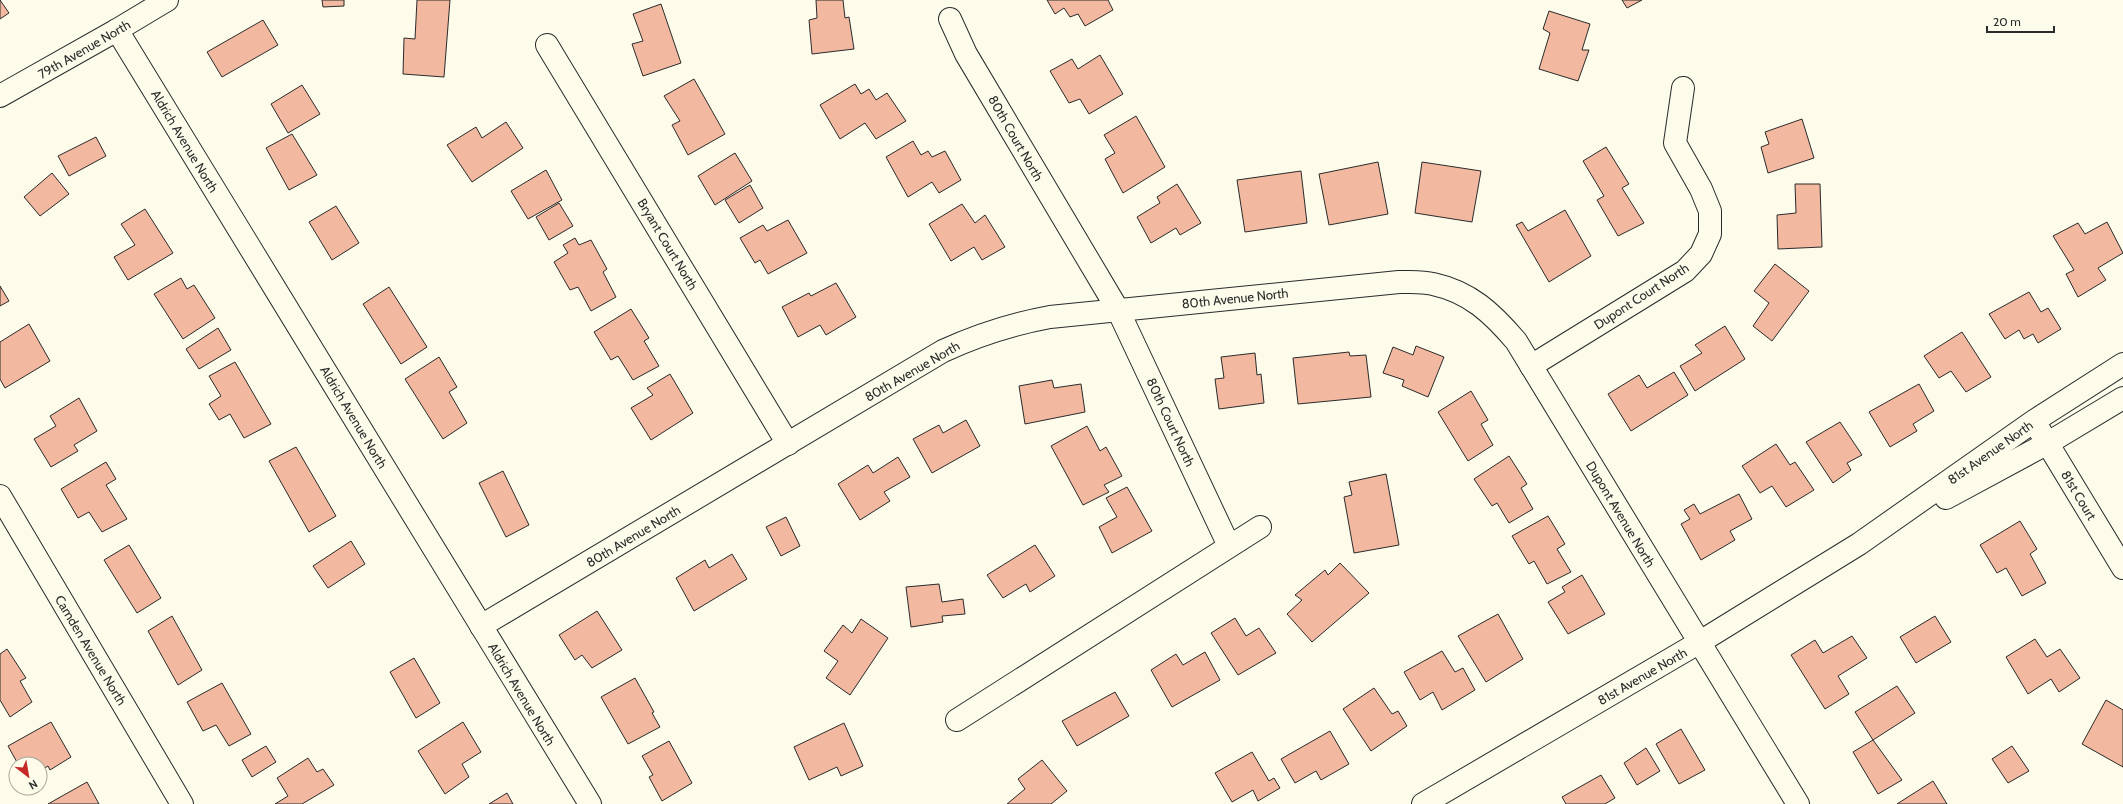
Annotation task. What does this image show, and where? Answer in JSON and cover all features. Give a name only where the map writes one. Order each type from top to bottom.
[{"type":"street","name":"79th Avenue North","points":[[0,96],[167,0]]},
{"type":"street","name":"80th Court North","points":[[950,19],[966,54],[1118,310],[1229,546]]},
{"type":"street","name":"Aldrich Avenue North","points":[[117,30],[590,804]]},
{"type":"street","name":"Bryant Court North","points":[[546,45],[788,444]]},
{"type":"street","name":"Dupont Court North","points":[[1531,366],[1685,271],[1701,254],[1710,234],[1710,211],[1701,190],[1675,143],[1683,88]]},
{"type":"street","name":"80th Avenue North","points":[[481,626],[944,351],[977,336],[1012,325],[1050,317],[1399,282]]},
{"type":"street","name":"Dupont Avenue North","points":[[1399,282],[1432,284],[1465,295],[1493,315],[1516,341],[1798,804]]},
{"type":"street","name":"81st Avenue North","points":[[1423,804],[1700,642],[1859,544],[2034,421],[2123,364]]},
{"type":"street","name":"81st Avenue North","points":[[1859,544],[2048,443],[2123,398]]},
{"type":"street","name":"81st Court","points":[[2034,421],[2123,568]]},
{"type":"street","name":"Camden Avenue North","points":[[3,509],[182,804]]},
{"type":"street","points":[[957,720],[1260,527]]},
{"type":"building","points":[[0,0],[9,13],[0,19]]},
{"type":"building","points":[[322,0],[344,0],[344,6],[323,7]]},
{"type":"building","points":[[417,0],[450,0],[444,77],[403,74],[404,38],[415,39]]},
{"type":"building","points":[[816,0],[843,0],[845,18],[849,17],[854,49],[812,54],[809,20],[817,18]]},
{"type":"building","points":[[1047,0],[1108,0],[1113,10],[1085,26],[1078,14],[1070,17],[1064,8],[1055,14]]},
{"type":"building","points":[[1622,0],[1642,0],[1627,8]]},
{"type":"building","points":[[661,4],[681,63],[643,76],[632,44],[643,41],[633,14]]},
{"type":"building","points":[[1549,11],[1590,24],[1582,50],[1589,50],[1578,81],[1539,69],[1550,33],[1543,29]]},
{"type":"building","points":[[263,20],[278,45],[222,77],[207,52]]},
{"type":"building","points":[[1100,55],[1123,94],[1089,114],[1080,99],[1069,103],[1050,71],[1072,59],[1078,69]]},
{"type":"building","points":[[694,79],[725,134],[688,155],[672,125],[680,121],[664,96]]},
{"type":"building","points":[[855,84],[861,94],[869,89],[876,100],[887,93],[906,121],[876,139],[865,123],[840,139],[820,105]]},
{"type":"building","points":[[302,85],[320,114],[288,133],[271,104]]},
{"type":"building","points":[[1136,116],[1165,167],[1123,193],[1105,159],[1115,153],[1104,135]]},
{"type":"building","points":[[1802,119],[1814,158],[1768,173],[1761,147],[1769,144],[1765,132]]},
{"type":"building","points":[[506,122],[523,148],[472,182],[447,145],[476,127],[482,138]]},
{"type":"building","points":[[292,134],[317,175],[289,190],[266,148]]},
{"type":"building","points":[[96,137],[106,156],[69,176],[58,156]]},
{"type":"building","points":[[913,141],[921,155],[928,151],[932,157],[945,151],[961,180],[939,193],[932,182],[908,197],[886,157]]},
{"type":"building","points":[[1606,147],[1629,184],[1622,188],[1644,223],[1618,236],[1597,200],[1604,196],[1583,161]]},
{"type":"building","points":[[735,153],[752,181],[715,205],[698,176]]},
{"type":"building","points":[[1378,162],[1388,214],[1329,225],[1319,174]]},
{"type":"building","points":[[1422,162],[1481,171],[1472,222],[1415,213]]},
{"type":"building","points":[[546,170],[562,200],[528,219],[511,191]]},
{"type":"building","points":[[1301,171],[1307,223],[1245,232],[1237,180]]},
{"type":"building","points":[[52,173],[69,194],[40,216],[24,197]]},
{"type":"building","points":[[1177,184],[1201,223],[1180,235],[1176,228],[1151,243],[1137,217],[1160,203],[1157,197]]},
{"type":"building","points":[[1795,184],[1820,184],[1822,247],[1778,249],[1777,215],[1796,213]]},
{"type":"building","points":[[750,185],[763,208],[739,223],[725,200]]},
{"type":"building","points":[[559,203],[573,226],[549,240],[536,217]]},
{"type":"building","points":[[962,204],[975,223],[985,215],[1005,247],[982,260],[974,247],[951,261],[929,224]]},
{"type":"building","points":[[336,206],[359,243],[332,260],[309,222]]},
{"type":"building","points":[[145,209],[173,253],[128,280],[114,257],[135,245],[121,224]]},
{"type":"building","points":[[1565,210],[1591,256],[1549,282],[1516,225],[1522,222],[1528,231]]},
{"type":"building","points":[[788,220],[807,253],[768,274],[760,260],[755,263],[740,238],[763,225],[767,231]]},
{"type":"building","points":[[2107,222],[2123,253],[2098,268],[2106,280],[2078,297],[2066,274],[2074,270],[2053,236],[2078,223],[2085,234]]},
{"type":"building","points":[[575,238],[579,245],[591,240],[607,269],[603,272],[616,297],[591,311],[578,287],[570,290],[554,262],[568,253],[563,245]]},
{"type":"building","points":[[1775,264],[1809,291],[1772,341],[1753,326],[1769,303],[1754,291]]},
{"type":"building","points":[[181,278],[187,289],[194,285],[215,318],[183,339],[154,294]]},
{"type":"building","points":[[836,283],[856,317],[826,335],[820,325],[798,337],[782,307],[809,293],[811,296]]},
{"type":"building","points":[[0,286],[9,301],[0,306]]},
{"type":"building","points":[[389,287],[427,347],[401,364],[363,304]]},
{"type":"building","points":[[2029,292],[2041,312],[2048,308],[2061,329],[2038,343],[2033,334],[2024,339],[2019,330],[2005,339],[1989,314]]},
{"type":"building","points":[[631,309],[649,338],[644,341],[659,366],[633,380],[618,356],[611,360],[594,332]]},
{"type":"building","points":[[29,324],[50,361],[5,388],[0,379],[0,342]]},
{"type":"building","points":[[1725,326],[1745,359],[1695,391],[1680,366],[1702,353],[1695,345]]},
{"type":"building","points":[[218,328],[231,350],[199,369],[186,349]]},
{"type":"building","points":[[1962,332],[1991,377],[1966,392],[1951,371],[1939,378],[1924,356]]},
{"type":"building","points":[[1416,346],[1444,357],[1428,397],[1402,386],[1404,380],[1383,373],[1393,347],[1413,355]]},
{"type":"building","points":[[1349,352],[1350,356],[1366,355],[1371,397],[1298,404],[1293,358]]},
{"type":"building","points":[[1255,353],[1257,375],[1261,374],[1264,403],[1219,409],[1215,379],[1224,378],[1221,357]]},
{"type":"building","points":[[439,357],[457,387],[449,392],[467,423],[443,439],[405,379]]},
{"type":"building","points":[[235,362],[271,424],[244,438],[230,414],[219,420],[209,404],[221,396],[209,376]]},
{"type":"building","points":[[1674,372],[1688,395],[1631,431],[1608,394],[1639,375],[1647,388]]},
{"type":"building","points":[[670,374],[693,413],[651,440],[631,408],[653,395],[647,388]]},
{"type":"building","points":[[1052,380],[1054,388],[1081,384],[1085,412],[1025,424],[1019,386]]},
{"type":"building","points":[[1919,384],[1934,411],[1913,424],[1917,431],[1890,447],[1869,412]]},
{"type":"building","points":[[1471,391],[1488,420],[1481,424],[1493,445],[1468,461],[1438,412]]},
{"type":"building","points":[[79,398],[97,431],[74,445],[78,451],[51,467],[34,439],[56,426],[50,416]]},
{"type":"building","points":[[966,420],[980,446],[932,473],[913,439],[939,425],[943,433]]},
{"type":"building","points":[[1840,422],[1862,455],[1847,463],[1851,470],[1833,483],[1806,442]]},
{"type":"building","points":[[1087,426],[1100,451],[1106,447],[1122,476],[1104,485],[1109,492],[1083,505],[1051,446]]},
{"type":"building","points":[[1776,444],[1790,465],[1795,462],[1814,490],[1786,507],[1772,486],[1760,493],[1742,466]]},
{"type":"building","points":[[296,447],[336,516],[309,532],[269,461]]},
{"type":"building","points":[[1509,456],[1527,484],[1521,488],[1533,509],[1509,523],[1497,503],[1492,506],[1474,479]]},
{"type":"building","points":[[898,457],[910,477],[884,492],[890,501],[860,520],[838,484],[868,465],[873,473]]},
{"type":"building","points":[[106,462],[116,479],[106,485],[127,519],[102,532],[89,512],[78,518],[61,489]]},
{"type":"building","points":[[503,471],[529,525],[506,537],[479,483]]},
{"type":"building","points":[[1386,474],[1399,545],[1354,553],[1344,497],[1352,495],[1349,482]]},
{"type":"building","points":[[1127,487],[1152,531],[1112,553],[1099,527],[1117,517],[1106,498]]},
{"type":"building","points":[[1739,494],[1752,519],[1730,531],[1735,540],[1701,560],[1681,524],[1690,519],[1684,510],[1694,504],[1700,514]]},
{"type":"building","points":[[1548,516],[1565,544],[1557,549],[1571,572],[1547,584],[1534,561],[1529,564],[1512,536]]},
{"type":"building","points":[[786,517],[800,546],[781,556],[766,527]]},
{"type":"building","points":[[2020,521],[2037,549],[2030,554],[2046,583],[2022,596],[2006,568],[1997,573],[1980,545]]},
{"type":"building","points":[[351,541],[365,564],[328,588],[313,566]]},
{"type":"building","points":[[129,545],[161,598],[137,613],[104,560]]},
{"type":"building","points":[[1035,545],[1055,576],[1030,592],[1026,584],[1003,598],[987,575]]},
{"type":"building","points":[[732,554],[747,579],[694,611],[676,578],[705,560],[709,568]]},
{"type":"building","points":[[1340,563],[1369,593],[1312,642],[1287,614],[1302,600],[1295,595],[1325,570],[1328,575]]},
{"type":"building","points":[[1582,575],[1605,614],[1568,634],[1548,602],[1565,592],[1562,587]]},
{"type":"building","points":[[939,584],[942,602],[963,599],[965,614],[942,616],[943,622],[911,627],[906,587]]},
{"type":"building","points":[[597,611],[622,650],[592,668],[582,655],[575,660],[559,635]]},
{"type":"building","points":[[1498,614],[1523,659],[1486,682],[1458,636]]},
{"type":"building","points":[[172,616],[202,670],[178,685],[148,631]]},
{"type":"building","points":[[1935,616],[1951,642],[1916,663],[1900,637]]},
{"type":"building","points":[[1235,618],[1246,636],[1259,628],[1276,653],[1238,675],[1211,633]]},
{"type":"building","points":[[861,619],[888,638],[850,695],[826,678],[838,661],[824,651],[843,625],[852,633]]},
{"type":"building","points":[[1852,636],[1867,658],[1838,676],[1849,694],[1825,709],[1791,655],[1815,640],[1823,653]]},
{"type":"building","points":[[2035,639],[2047,657],[2060,649],[2080,678],[2059,692],[2051,679],[2028,694],[2006,657]]},
{"type":"building","points":[[7,649],[26,678],[20,681],[32,702],[10,717],[0,700],[0,654]]},
{"type":"building","points":[[1442,651],[1455,672],[1463,668],[1475,690],[1442,710],[1433,692],[1420,700],[1404,672]]},
{"type":"building","points":[[1205,652],[1220,680],[1172,707],[1151,670],[1176,654],[1183,665]]},
{"type":"building","points":[[414,658],[440,703],[416,718],[390,672]]},
{"type":"building","points":[[635,678],[654,712],[652,713],[660,727],[628,744],[601,697]]},
{"type":"building","points":[[222,683],[251,734],[229,746],[216,725],[203,731],[187,702]]},
{"type":"building","points":[[1897,686],[1915,713],[1873,740],[1855,712]]},
{"type":"building","points":[[1374,688],[1392,714],[1398,711],[1407,726],[1371,751],[1343,709]]},
{"type":"building","points":[[1115,692],[1129,716],[1077,746],[1062,721]]},
{"type":"building","points":[[2106,700],[2123,710],[2123,767],[2082,744]]},
{"type":"building","points":[[51,722],[71,757],[50,770],[48,766],[48,756],[14,756],[8,746]]},
{"type":"building","points":[[463,722],[481,752],[462,764],[469,777],[445,794],[418,751]]},
{"type":"building","points":[[844,723],[863,766],[841,776],[837,767],[809,780],[794,747]]},
{"type":"building","points":[[1681,729],[1705,770],[1679,784],[1656,744]]},
{"type":"building","points":[[1330,731],[1349,764],[1321,780],[1316,771],[1295,783],[1281,759]]},
{"type":"building","points":[[1873,740],[1902,780],[1878,794],[1853,752]]},
{"type":"building","points":[[669,741],[692,783],[662,801],[649,777],[653,775],[642,756]]},
{"type":"building","points":[[266,746],[276,762],[252,777],[242,760]]},
{"type":"building","points":[[2012,746],[2029,771],[2008,783],[1992,759]]},
{"type":"building","points":[[1646,748],[1660,771],[1637,785],[1624,763]]},
{"type":"building","points":[[1252,752],[1269,781],[1274,778],[1280,788],[1258,801],[1253,790],[1232,802],[1215,773]]},
{"type":"building","points":[[308,758],[317,772],[323,769],[334,785],[302,804],[275,804],[288,796],[277,778]]},
{"type":"building","points":[[1042,760],[1067,791],[1051,804],[1007,804],[1025,789],[1018,779]]},
{"type":"building","points":[[1601,775],[1615,798],[1605,804],[1566,804],[1562,797]]},
{"type":"building","points":[[1933,781],[1947,804],[1897,804]]},
{"type":"building","points":[[87,782],[99,804],[48,804]]},
{"type":"building","points":[[507,793],[513,804],[489,804]]}]
